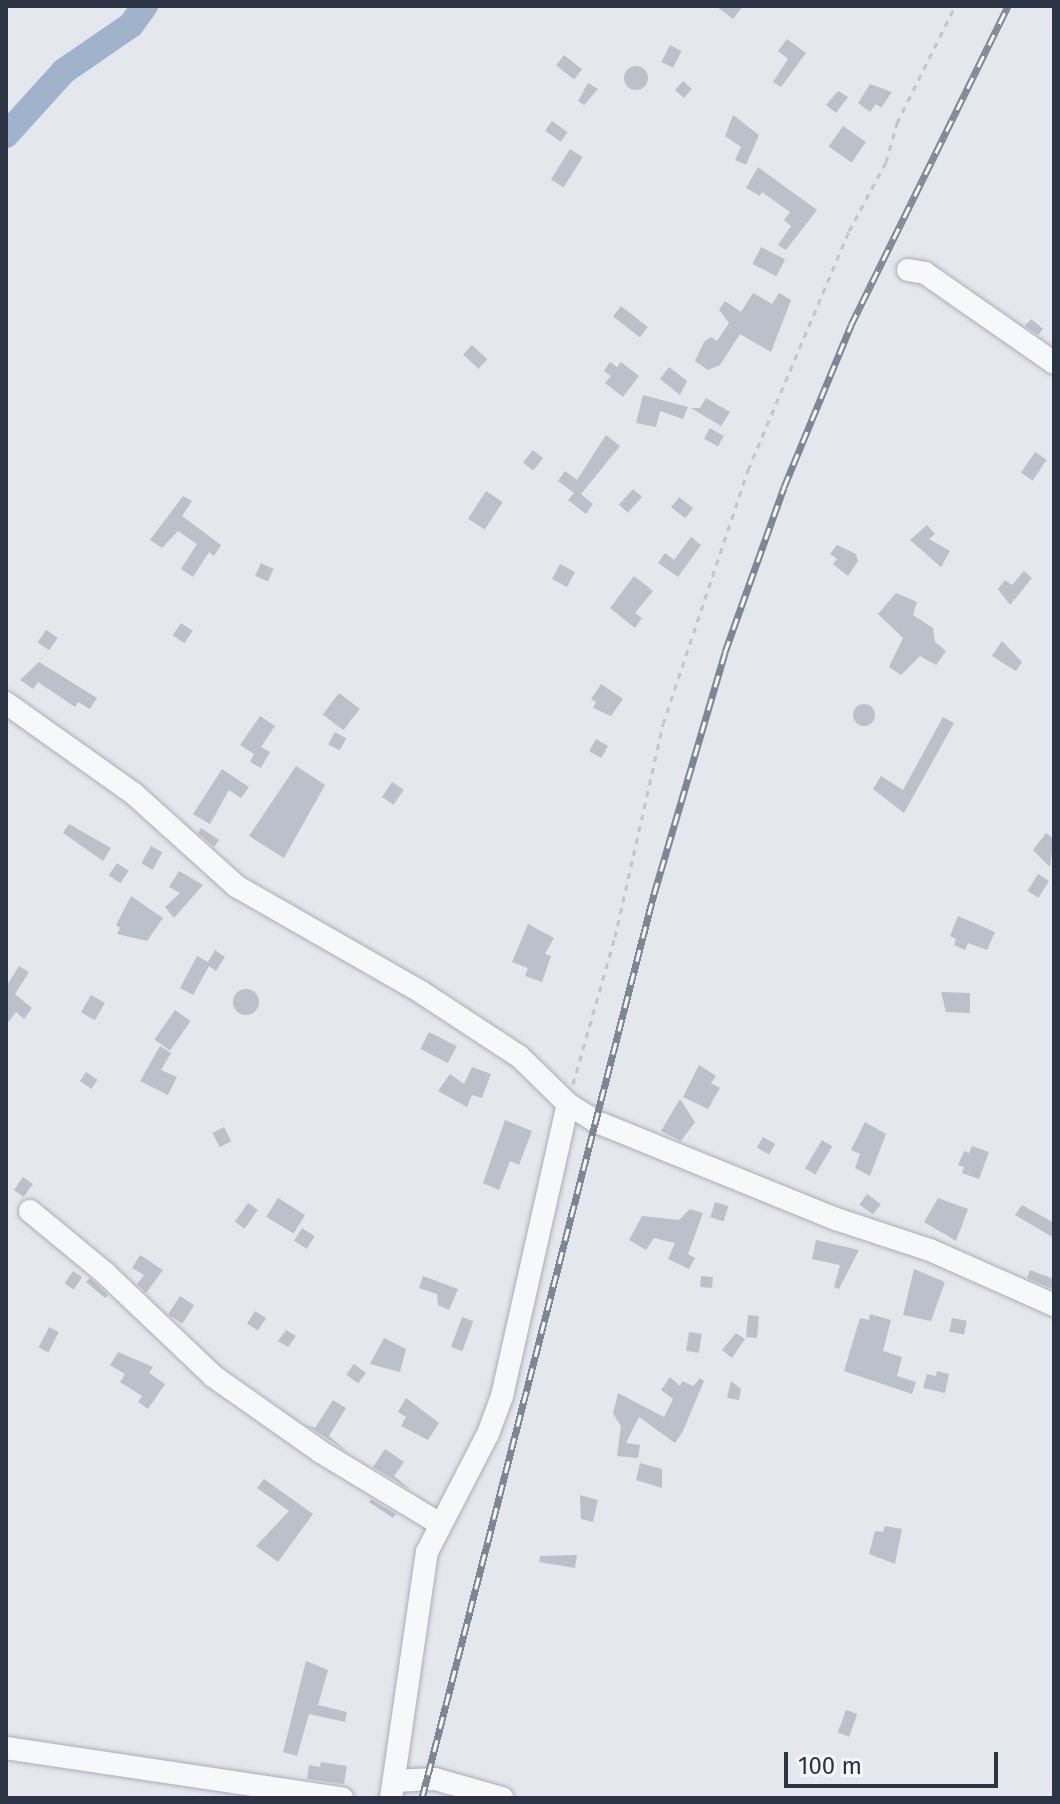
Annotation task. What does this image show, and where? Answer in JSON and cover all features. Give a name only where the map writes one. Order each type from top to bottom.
[{"type":"street","points":[[908,270],[925,273],[1054,363]]},
{"type":"street","points":[[6,703],[134,794],[236,886],[508,1048],[568,1104],[597,1122],[697,1165],[930,1250],[1054,1305]]},
{"type":"street","points":[[502,1798],[454,1782],[393,1790],[420,1629],[422,1573],[440,1524],[488,1434],[502,1396],[568,1104]]},
{"type":"street","points":[[30,1211],[105,1273],[213,1376],[321,1452],[440,1524]]},
{"type":"street","points":[[6,1748],[342,1798]]},
{"type":"path","points":[[568,1104],[615,937],[663,724],[748,470],[849,231],[886,162],[897,123],[955,6]]},
{"type":"building","points":[[716,6],[743,6],[733,19]]},
{"type":"building","points":[[787,39],[806,53],[781,87],[773,82],[788,59],[778,51]]},
{"type":"building","points":[[670,45],[682,51],[673,68],[661,62]]},
{"type":"building","points":[[564,55],[582,69],[574,79],[556,65]]},
{"type":"building","points":[[636,66],[644,70],[648,78],[644,86],[636,90],[628,86],[624,78],[628,70]]},
{"type":"building","points":[[683,81],[692,89],[684,98],[675,90]]},
{"type":"building","points":[[588,83],[598,89],[584,105],[578,101]]},
{"type":"building","points":[[870,84],[892,92],[881,108],[876,104],[870,112],[858,103]]},
{"type":"building","points":[[838,91],[848,97],[836,113],[826,105]]},
{"type":"building","points":[[733,115],[759,135],[746,165],[735,160],[741,147],[725,136]]},
{"type":"building","points":[[552,121],[568,132],[561,142],[545,131]]},
{"type":"building","points":[[843,126],[866,142],[852,163],[829,146]]},
{"type":"building","points":[[570,149],[583,157],[564,187],[551,180]]},
{"type":"building","points":[[758,167],[817,210],[786,250],[778,245],[791,226],[784,220],[790,212],[762,192],[760,196],[746,188]]},
{"type":"building","points":[[761,247],[785,259],[776,276],[752,264]]},
{"type":"building","points":[[753,293],[772,304],[779,293],[791,300],[771,352],[740,334],[720,365],[708,370],[695,361],[704,342],[711,337],[717,341],[729,323],[719,310],[725,301],[741,312]]},
{"type":"building","points":[[621,306],[648,327],[640,337],[613,316]]},
{"type":"building","points":[[1031,319],[1043,329],[1038,335],[1025,326]]},
{"type":"building","points":[[472,345],[487,359],[478,369],[463,355]]},
{"type":"building","points":[[610,362],[617,367],[621,362],[639,376],[623,397],[605,383],[611,376],[604,371]]},
{"type":"building","points":[[669,367],[687,381],[680,395],[660,379]]},
{"type":"building","points":[[643,395],[688,407],[683,419],[660,411],[656,427],[636,423]]},
{"type":"building","points":[[706,398],[730,412],[721,426],[691,408],[700,408]]},
{"type":"building","points":[[710,428],[724,436],[718,446],[704,438]]},
{"type":"building","points":[[606,435],[620,446],[581,494],[593,504],[586,514],[568,500],[574,493],[558,481],[565,471],[577,480]]},
{"type":"building","points":[[533,450],[543,458],[533,471],[523,462]]},
{"type":"building","points":[[1035,452],[1047,460],[1033,481],[1021,473]]},
{"type":"building","points":[[633,489],[642,497],[628,513],[619,505]]},
{"type":"building","points":[[486,491],[503,502],[485,530],[468,519]]},
{"type":"building","points":[[183,496],[192,501],[182,516],[221,545],[214,556],[209,552],[193,577],[181,569],[197,544],[178,531],[162,548],[150,540]]},
{"type":"building","points":[[679,497],[693,508],[685,518],[671,507]]},
{"type":"building","points":[[927,525],[935,534],[929,539],[950,551],[941,567],[910,540]]},
{"type":"building","points":[[691,537],[701,545],[678,577],[658,563],[665,553],[674,560]]},
{"type":"building","points":[[837,545],[856,554],[858,561],[848,576],[833,564],[837,559],[830,554]]},
{"type":"building","points":[[261,563],[274,569],[268,582],[255,576]]},
{"type":"building","points":[[560,564],[575,572],[567,587],[552,579]]},
{"type":"building","points":[[1024,571],[1032,578],[1010,605],[998,589],[1005,580],[1012,585]]},
{"type":"building","points":[[634,576],[653,591],[635,613],[642,618],[635,628],[610,608]]},
{"type":"building","points":[[896,593],[917,602],[913,615],[933,628],[935,642],[946,651],[936,665],[920,656],[901,675],[889,667],[903,638],[878,614]]},
{"type":"building","points":[[181,623],[193,631],[184,643],[173,635]]},
{"type":"building","points":[[46,630],[58,638],[49,650],[38,642]]},
{"type":"building","points":[[1002,641],[1022,662],[1016,671],[992,656]]},
{"type":"building","points":[[39,662],[97,698],[90,709],[78,702],[75,707],[38,682],[33,689],[20,680]]},
{"type":"building","points":[[601,684],[623,699],[611,716],[593,708],[596,702],[591,699]]},
{"type":"building","points":[[339,693],[360,709],[344,730],[323,715]]},
{"type":"building","points":[[860,704],[868,704],[875,715],[868,726],[860,726],[853,719],[853,711]]},
{"type":"building","points":[[260,716],[275,726],[261,747],[270,752],[261,768],[250,762],[254,754],[240,745]]},
{"type":"building","points":[[943,717],[954,723],[904,813],[873,789],[881,776],[903,790]]},
{"type":"building","points":[[335,732],[346,738],[340,751],[328,744]]},
{"type":"building","points":[[596,739],[608,746],[601,758],[589,751]]},
{"type":"building","points":[[296,766],[325,785],[284,858],[249,836]]},
{"type":"building","points":[[222,769],[249,787],[241,798],[229,790],[210,824],[193,814]]},
{"type":"building","points":[[392,782],[404,790],[394,805],[382,797]]},
{"type":"building","points":[[69,824],[111,848],[103,861],[63,833]]},
{"type":"building","points":[[201,828],[219,840],[214,847],[198,833]]},
{"type":"building","points":[[1046,833],[1054,839],[1050,867],[1033,850]]},
{"type":"building","points":[[151,846],[162,852],[153,870],[141,863]]},
{"type":"building","points":[[117,863],[129,871],[120,883],[109,875]]},
{"type":"building","points":[[179,871],[203,885],[174,918],[165,907],[180,893],[169,887]]},
{"type":"building","points":[[1038,874],[1049,881],[1038,898],[1027,891]]},
{"type":"building","points":[[131,896],[163,918],[147,941],[117,934],[120,928],[116,925]]},
{"type":"building","points":[[958,916],[995,932],[987,950],[968,943],[965,950],[954,945],[956,939],[950,936]]},
{"type":"building","points":[[528,924],[554,938],[545,954],[551,956],[542,982],[525,976],[528,968],[512,962]]},
{"type":"building","points":[[215,950],[225,957],[216,971],[209,966],[193,995],[180,988],[197,956],[208,962]]},
{"type":"building","points":[[19,966],[29,972],[15,994],[32,1008],[24,1019],[16,1012],[6,1025],[6,987]]},
{"type":"building","points":[[246,989],[255,993],[259,1002],[255,1011],[246,1015],[237,1011],[233,1002],[237,993]]},
{"type":"building","points":[[941,992],[970,993],[970,1013],[946,1012]]},
{"type":"building","points":[[91,995],[105,1003],[95,1020],[81,1012]]},
{"type":"building","points":[[175,1010],[191,1021],[170,1050],[154,1039]]},
{"type":"building","points":[[429,1032],[457,1046],[448,1063],[420,1049]]},
{"type":"building","points":[[160,1046],[171,1053],[161,1070],[177,1077],[168,1095],[140,1081]]},
{"type":"building","points":[[699,1065],[716,1076],[711,1083],[720,1088],[708,1109],[683,1097]]},
{"type":"building","points":[[472,1067],[491,1074],[482,1098],[472,1095],[467,1107],[438,1091],[450,1074],[464,1084]]},
{"type":"building","points":[[86,1072],[98,1080],[91,1089],[80,1081]]},
{"type":"building","points":[[680,1099],[695,1122],[681,1141],[661,1131]]},
{"type":"building","points":[[505,1120],[532,1131],[519,1165],[510,1161],[499,1190],[483,1183]]},
{"type":"building","points":[[865,1122],[886,1134],[870,1176],[855,1168],[860,1154],[851,1150]]},
{"type":"building","points":[[224,1127],[231,1141],[220,1147],[212,1133]]},
{"type":"building","points":[[763,1137],[775,1144],[769,1154],[757,1147]]},
{"type":"building","points":[[822,1140],[832,1146],[815,1174],[805,1168]]},
{"type":"building","points":[[972,1146],[989,1152],[979,1179],[962,1173],[964,1167],[958,1165],[964,1151],[969,1153]]},
{"type":"building","points":[[23,1177],[33,1184],[24,1197],[14,1190]]},
{"type":"building","points":[[867,1194],[881,1204],[873,1215],[859,1205]]},
{"type":"building","points":[[278,1198],[305,1215],[293,1234],[266,1217]]},
{"type":"building","points":[[938,1198],[968,1209],[956,1241],[924,1222]]},
{"type":"building","points":[[715,1202],[728,1206],[724,1221],[710,1217]]},
{"type":"building","points":[[248,1203],[258,1210],[245,1229],[235,1222]]},
{"type":"building","points":[[1022,1205],[1054,1223],[1054,1238],[1015,1215]]},
{"type":"building","points":[[690,1209],[703,1213],[688,1254],[695,1258],[689,1269],[668,1259],[675,1243],[654,1238],[646,1250],[629,1240],[642,1216],[679,1220]]},
{"type":"building","points":[[302,1228],[315,1236],[307,1249],[294,1241]]},
{"type":"building","points":[[816,1240],[859,1250],[839,1289],[834,1287],[840,1265],[812,1259]]},
{"type":"building","points":[[140,1255],[163,1270],[146,1293],[137,1284],[144,1275],[132,1268]]},
{"type":"building","points":[[914,1269],[945,1282],[931,1321],[903,1315]]},
{"type":"building","points":[[1030,1270],[1054,1279],[1053,1289],[1027,1278]]},
{"type":"building","points":[[73,1271],[82,1277],[74,1290],[65,1283]]},
{"type":"building","points":[[423,1276],[458,1289],[449,1310],[438,1305],[437,1294],[419,1288]]},
{"type":"building","points":[[701,1276],[713,1277],[712,1288],[700,1287]]},
{"type":"building","points":[[90,1278],[108,1295],[105,1298],[86,1282]]},
{"type":"building","points":[[180,1296],[194,1305],[182,1324],[168,1314]]},
{"type":"building","points":[[255,1311],[266,1318],[258,1331],[247,1324]]},
{"type":"building","points":[[870,1314],[891,1320],[883,1351],[902,1357],[897,1376],[916,1382],[912,1394],[844,1371],[860,1318],[869,1320]]},
{"type":"building","points":[[748,1315],[759,1316],[757,1338],[746,1337]]},
{"type":"building","points":[[462,1317],[473,1321],[462,1351],[451,1347]]},
{"type":"building","points":[[952,1318],[967,1321],[964,1335],[949,1332]]},
{"type":"building","points":[[49,1327],[59,1332],[48,1352],[39,1347]]},
{"type":"building","points":[[286,1330],[296,1336],[288,1347],[278,1341]]},
{"type":"building","points":[[689,1332],[702,1334],[699,1353],[686,1351]]},
{"type":"building","points":[[736,1333],[745,1339],[732,1358],[722,1350]]},
{"type":"building","points":[[384,1338],[406,1349],[400,1372],[370,1364]]},
{"type":"building","points":[[118,1352],[153,1367],[149,1373],[165,1384],[148,1409],[138,1402],[142,1396],[120,1382],[125,1374],[110,1365]]},
{"type":"building","points":[[354,1364],[366,1373],[358,1383],[346,1374]]},
{"type":"building","points":[[937,1371],[949,1374],[945,1393],[923,1388],[927,1374],[936,1376]]},
{"type":"building","points":[[670,1377],[680,1386],[682,1381],[693,1386],[700,1378],[704,1381],[675,1443],[639,1417],[626,1443],[640,1445],[638,1458],[617,1456],[621,1426],[613,1414],[618,1393],[664,1417],[673,1399],[661,1390]]},
{"type":"building","points":[[731,1381],[741,1389],[739,1400],[727,1398]]},
{"type":"building","points":[[406,1398],[439,1423],[428,1440],[401,1426],[406,1417],[398,1412]]},
{"type":"building","points":[[333,1400],[346,1408],[329,1436],[348,1452],[305,1424],[315,1428]]},
{"type":"building","points":[[385,1449],[404,1462],[394,1476],[411,1490],[373,1467]]},
{"type":"building","points":[[640,1463],[662,1469],[662,1488],[636,1480]]},
{"type":"building","points":[[264,1479],[313,1514],[278,1562],[256,1546],[289,1511],[257,1488]]},
{"type":"building","points":[[580,1495],[598,1500],[593,1522],[581,1519]]},
{"type":"building","points":[[371,1499],[396,1514],[393,1518],[369,1502]]},
{"type":"building","points":[[885,1526],[902,1529],[895,1564],[869,1554],[875,1531],[883,1532]]},
{"type":"building","points":[[577,1555],[575,1568],[539,1562],[540,1556]]},
{"type":"building","points":[[306,1661],[328,1670],[318,1705],[347,1712],[345,1722],[309,1714],[297,1756],[283,1752]]},
{"type":"building","points":[[846,1710],[857,1714],[849,1737],[838,1733]]},
{"type":"building","points":[[321,1762],[347,1766],[344,1784],[307,1779],[309,1765],[320,1767]]},
{"type":"waterway","points":[[6,135],[64,71],[131,25],[145,6]]},
{"type":"railway","points":[[422,1798],[654,894],[725,652],[784,487],[851,325],[1008,6]]}]
